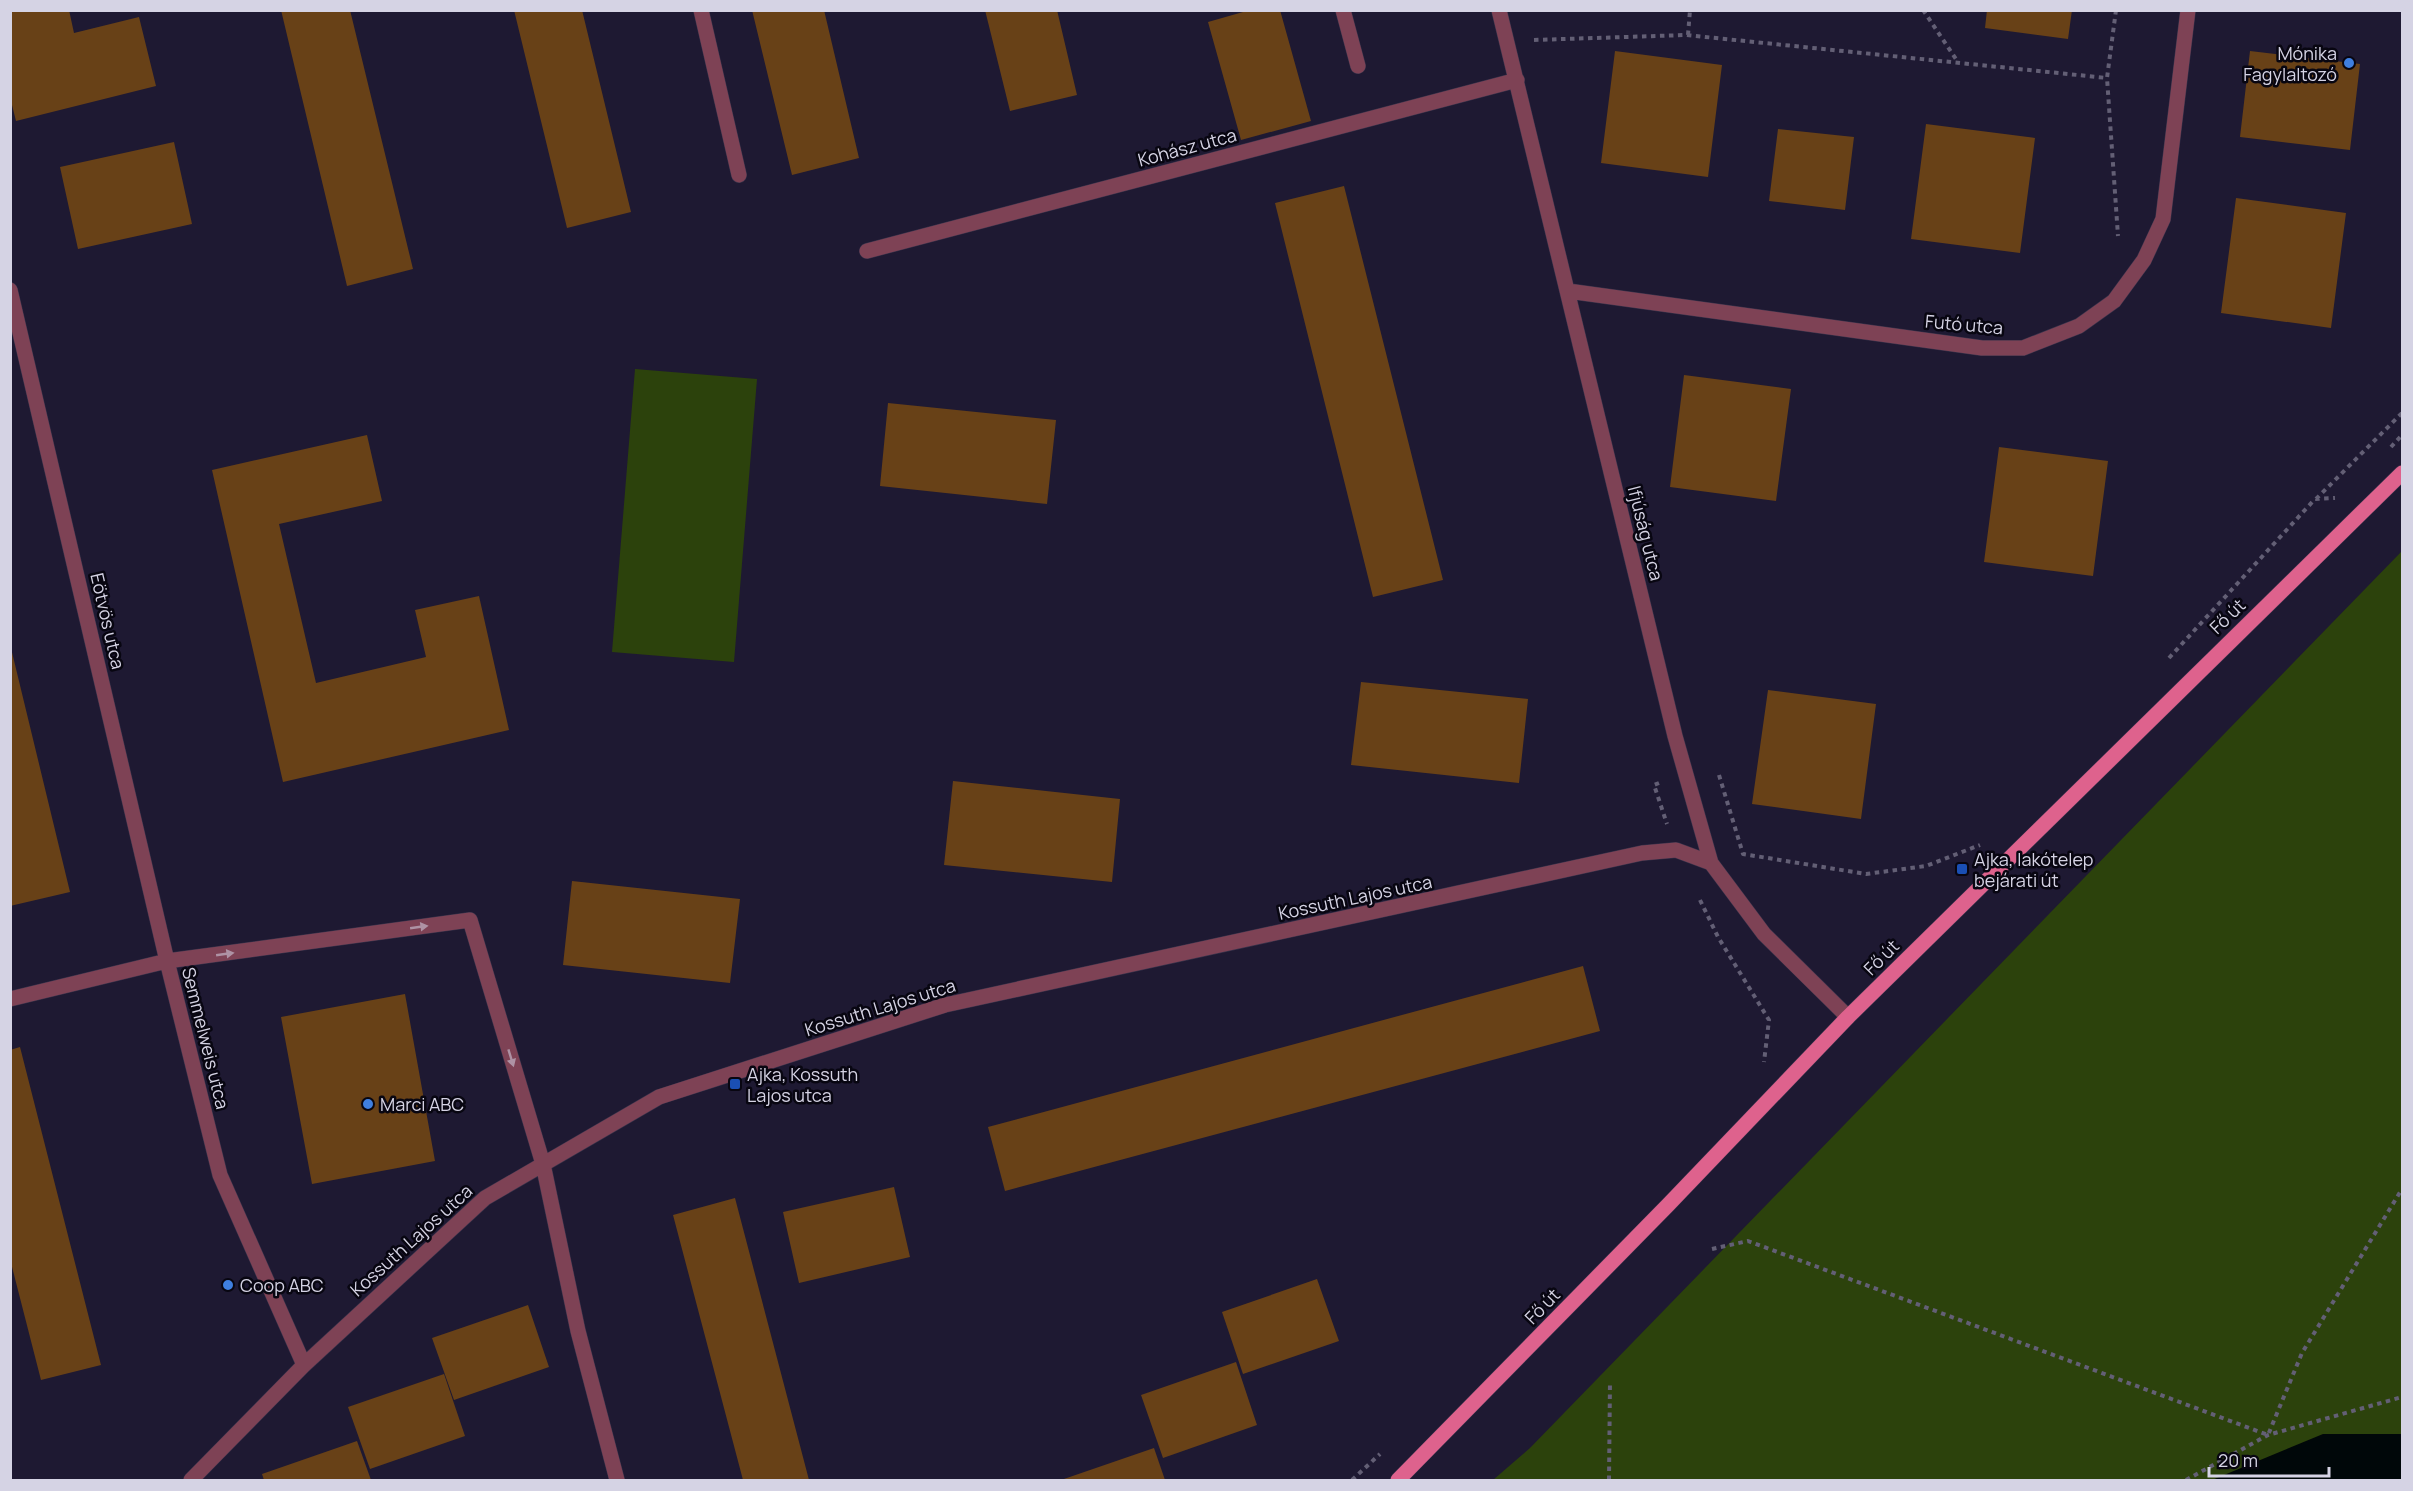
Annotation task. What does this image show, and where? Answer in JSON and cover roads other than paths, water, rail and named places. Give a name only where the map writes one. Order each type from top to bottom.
[{"type":"main road","name":"Fő út","points":[[1398,1480],[1668,1205],[1848,1017],[2403,473]]},
{"type":"street","points":[[701,10],[739,175]]},
{"type":"street","points":[[1343,10],[1358,66]]},
{"type":"street","name":"Ifjúság utca","points":[[1499,10],[1675,736],[1711,863],[1764,934],[1848,1017]]},
{"type":"street","name":"Futó utca","points":[[1568,291],[1982,348],[2023,348],[2079,326],[2114,301],[2144,260],[2163,219],[2188,10]]},
{"type":"street","name":"Kohász utca","points":[[867,251],[1517,80]]},
{"type":"street","name":"Eötvös utca","points":[[10,290],[167,962]]},
{"type":"street","name":"Kossuth Lajos utca","points":[[190,1480],[304,1365],[485,1198],[659,1097],[945,1005],[1642,853],[1676,850],[1711,863]]},
{"type":"street","points":[[167,962],[470,920],[543,1164],[578,1331],[617,1480]]},
{"type":"street","name":"Semmelweis utca","points":[[10,999],[167,962],[220,1175],[304,1365]]},
{"type":"place","name":"Mónika Fagylaltozó","points":[[2349,63]]},
{"type":"place","name":"Ajka, lakótelep bejárati út","points":[[1962,869]]},
{"type":"place","name":"Ajka, Kossuth Lajos utca","points":[[735,1084]]},
{"type":"place","name":"Marci ABC","points":[[368,1104]]},
{"type":"place","name":"Coop ABC","points":[[228,1285]]}]
